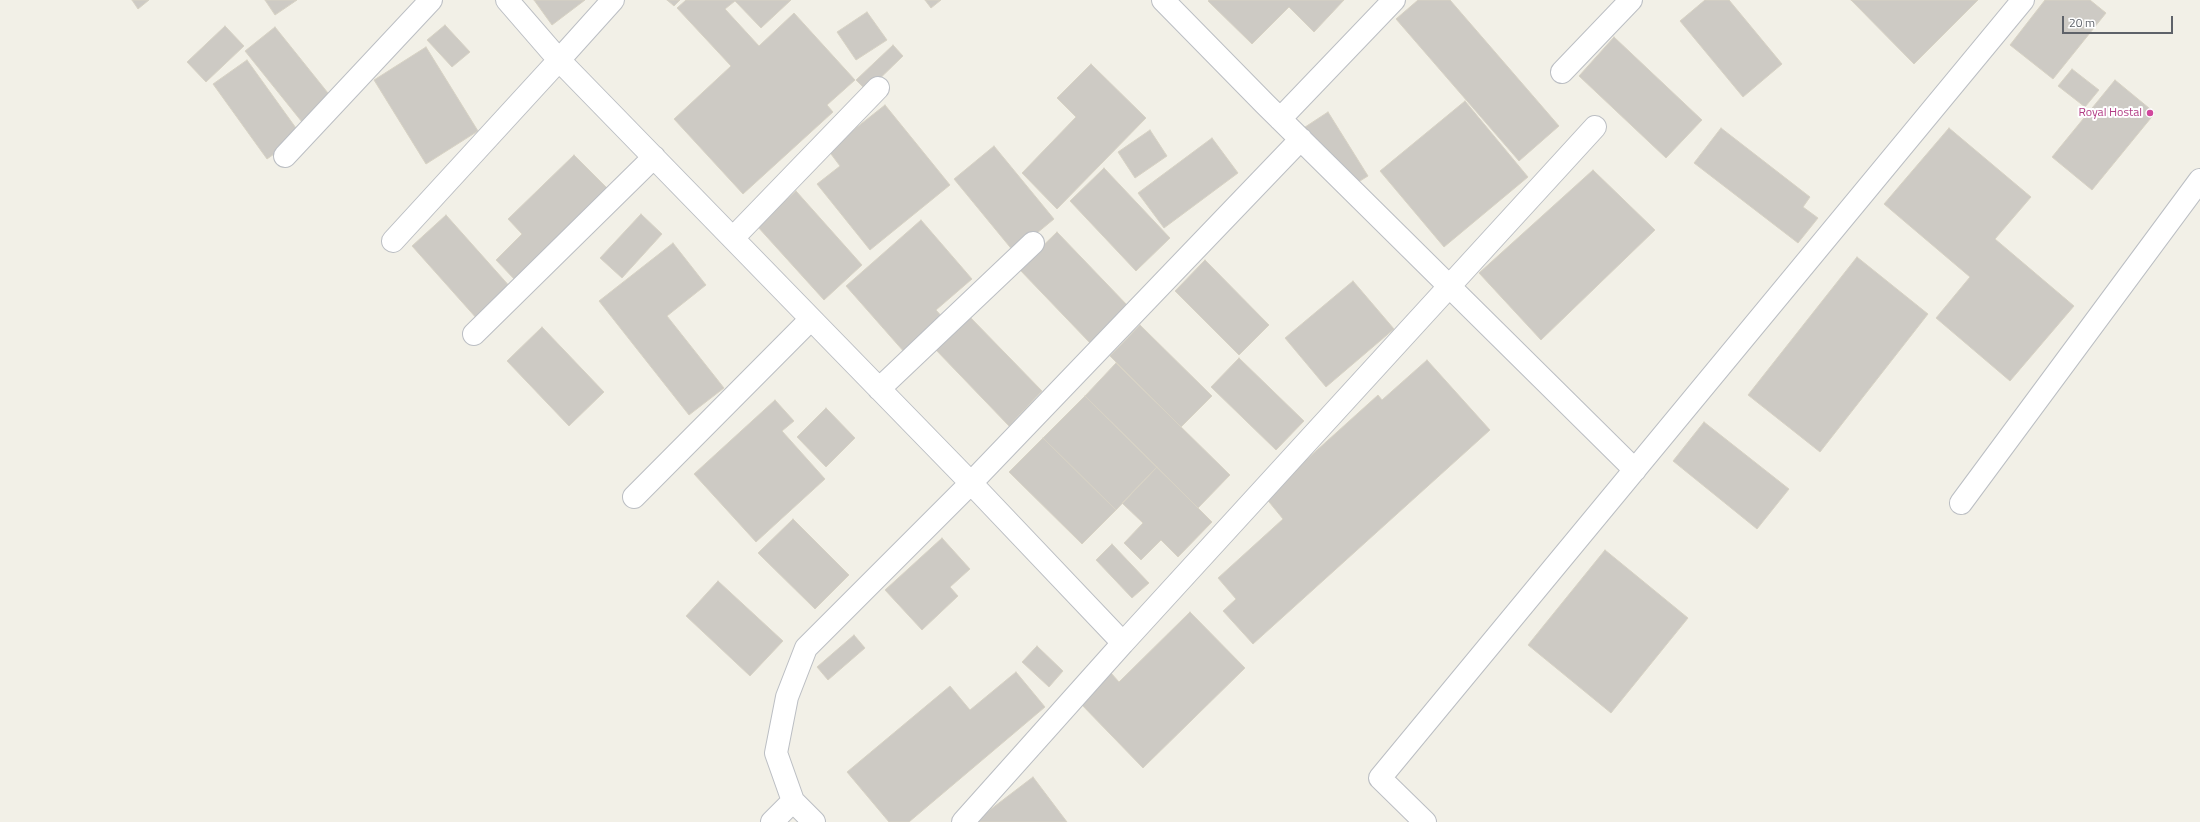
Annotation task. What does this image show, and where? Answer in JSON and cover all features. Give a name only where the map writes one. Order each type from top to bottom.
[{"type":"street","points":[[285,156],[431,0]]},
{"type":"street","points":[[507,0],[559,60],[971,483],[1123,644]]},
{"type":"street","points":[[393,241],[613,0]]},
{"type":"street","points":[[1164,0],[1280,119],[1635,470]]},
{"type":"street","points":[[1280,119],[1394,0]]},
{"type":"street","points":[[1562,72],[1631,0]]},
{"type":"street","points":[[1422,821],[1380,778],[2023,0]]},
{"type":"street","points":[[733,238],[878,88]]},
{"type":"street","points":[[963,822],[1123,644],[1595,127]]},
{"type":"street","points":[[814,822],[793,800],[776,753],[787,697],[806,648],[971,483],[1301,139]]},
{"type":"street","points":[[474,334],[654,157]]},
{"type":"street","points":[[1961,503],[2200,180]]},
{"type":"street","points":[[879,389],[1033,243]]},
{"type":"street","points":[[634,497],[811,319]]},
{"type":"street","points":[[772,822],[793,800]]},
{"type":"building","points":[[132,0],[149,0],[138,9]]},
{"type":"building","points":[[265,0],[297,0],[275,15]]},
{"type":"building","points":[[534,0],[585,0],[552,25]]},
{"type":"building","points":[[667,0],[680,0],[674,6]]},
{"type":"building","points":[[686,0],[791,0],[761,28],[735,1],[725,9],[759,46],[794,13],[855,80],[827,105],[833,112],[743,194],[674,119],[731,66],[677,8]]},
{"type":"building","points":[[925,0],[941,0],[931,8]]},
{"type":"building","points":[[1344,0],[1314,32],[1289,7],[1252,44],[1208,1]]},
{"type":"building","points":[[1418,0],[1450,0],[1559,126],[1519,161],[1396,19]]},
{"type":"building","points":[[1705,0],[1729,0],[1782,64],[1743,97],[1680,21]]},
{"type":"building","points":[[1851,0],[1978,0],[1914,64]]},
{"type":"building","points":[[2045,0],[2090,0],[2106,13],[2053,79],[2010,45]]},
{"type":"building","points":[[867,12],[887,40],[856,60],[837,32]]},
{"type":"building","points":[[445,25],[470,52],[452,67],[427,40]]},
{"type":"building","points":[[225,26],[244,46],[206,82],[187,62]]},
{"type":"building","points":[[275,27],[332,98],[302,122],[245,51]]},
{"type":"building","points":[[1614,37],[1702,120],[1666,158],[1579,76]]},
{"type":"building","points":[[893,45],[903,56],[867,91],[856,80]]},
{"type":"building","points":[[426,47],[478,131],[426,164],[374,80]]},
{"type":"building","points":[[247,60],[301,135],[267,159],[213,84]]},
{"type":"building","points":[[1091,64],[1146,118],[1057,209],[1022,173],[1076,117],[1057,98]]},
{"type":"building","points":[[2072,69],[2099,90],[2085,107],[2058,86]]},
{"type":"building","points":[[2115,80],[2155,113],[2092,190],[2052,157]]},
{"type":"building","points":[[1465,101],[1528,177],[1444,247],[1380,171]]},
{"type":"building","points":[[885,105],[950,185],[870,250],[817,184],[840,166],[828,150]]},
{"type":"building","points":[[1328,112],[1368,176],[1347,189],[1299,131]]},
{"type":"building","points":[[1721,128],[1810,197],[1803,207],[1818,218],[1798,243],[1694,163]]},
{"type":"building","points":[[1949,128],[2031,197],[1995,239],[2074,306],[2010,381],[1936,318],[1970,277],[1884,204]]},
{"type":"building","points":[[1150,130],[1167,156],[1135,178],[1118,152]]},
{"type":"building","points":[[1212,138],[1238,173],[1164,228],[1138,193]]},
{"type":"building","points":[[994,146],[1054,219],[1014,252],[954,179]]},
{"type":"building","points":[[574,155],[609,190],[516,281],[496,260],[522,234],[508,219]]},
{"type":"building","points":[[1104,168],[1170,238],[1136,271],[1070,201]]},
{"type":"building","points":[[1593,170],[1655,230],[1541,340],[1479,273]]},
{"type":"building","points":[[796,191],[862,265],[824,300],[757,226]]},
{"type":"building","points":[[641,214],[662,234],[622,278],[600,258]]},
{"type":"building","points":[[446,215],[512,289],[478,320],[412,246]]},
{"type":"building","points":[[921,220],[972,279],[936,310],[944,319],[905,353],[846,286]]},
{"type":"building","points":[[1057,232],[1128,306],[1090,343],[1019,269]]},
{"type":"building","points":[[673,243],[706,285],[667,316],[724,388],[689,415],[599,301]]},
{"type":"building","points":[[1857,257],[1928,314],[1820,452],[1748,395]]},
{"type":"building","points":[[1205,260],[1269,325],[1239,355],[1175,291]]},
{"type":"building","points":[[1353,281],[1394,329],[1326,387],[1285,338]]},
{"type":"building","points":[[969,316],[1042,391],[1009,426],[935,349]]},
{"type":"building","points":[[1140,325],[1212,396],[1181,427],[1110,356]]},
{"type":"building","points":[[542,327],[604,392],[569,426],[507,361]]},
{"type":"building","points":[[1239,358],[1304,421],[1276,450],[1211,387]]},
{"type":"building","points":[[1427,360],[1490,430],[1253,644],[1223,611],[1236,599],[1218,578],[1283,519],[1265,497],[1378,395],[1382,400]]},
{"type":"building","points":[[1116,363],[1230,475],[1198,508],[1085,396]]},
{"type":"building","points":[[1085,396],[1157,467],[1116,510],[1043,438]]},
{"type":"building","points":[[775,400],[794,421],[782,431],[825,479],[756,542],[694,474]]},
{"type":"building","points":[[826,408],[855,438],[826,467],[797,437]]},
{"type":"building","points":[[1704,422],[1789,489],[1757,529],[1673,461]]},
{"type":"building","points":[[1043,438],[1116,510],[1082,544],[1009,472]]},
{"type":"building","points":[[1157,467],[1212,522],[1178,557],[1161,540],[1141,560],[1124,543],[1143,523],[1122,503]]},
{"type":"building","points":[[793,519],[849,575],[815,609],[758,553]]},
{"type":"building","points":[[942,538],[970,569],[950,587],[958,596],[922,630],[885,590]]},
{"type":"building","points":[[1112,544],[1149,583],[1132,598],[1096,560]]},
{"type":"building","points":[[1605,550],[1688,618],[1611,713],[1528,645]]},
{"type":"building","points":[[718,581],[783,641],[750,676],[686,616]]},
{"type":"building","points":[[1190,612],[1245,668],[1143,768],[1080,703],[1111,673],[1119,682]]},
{"type":"building","points":[[854,635],[865,648],[828,680],[817,667]]},
{"type":"building","points":[[1037,646],[1063,671],[1049,687],[1022,662]]},
{"type":"building","points":[[1016,672],[1045,707],[909,822],[889,822],[847,772],[950,686],[970,710]]},
{"type":"building","points":[[1033,777],[1067,822],[974,822]]},
{"type":"place","name":"Royal Hostal","points":[[2150,113]]}]
